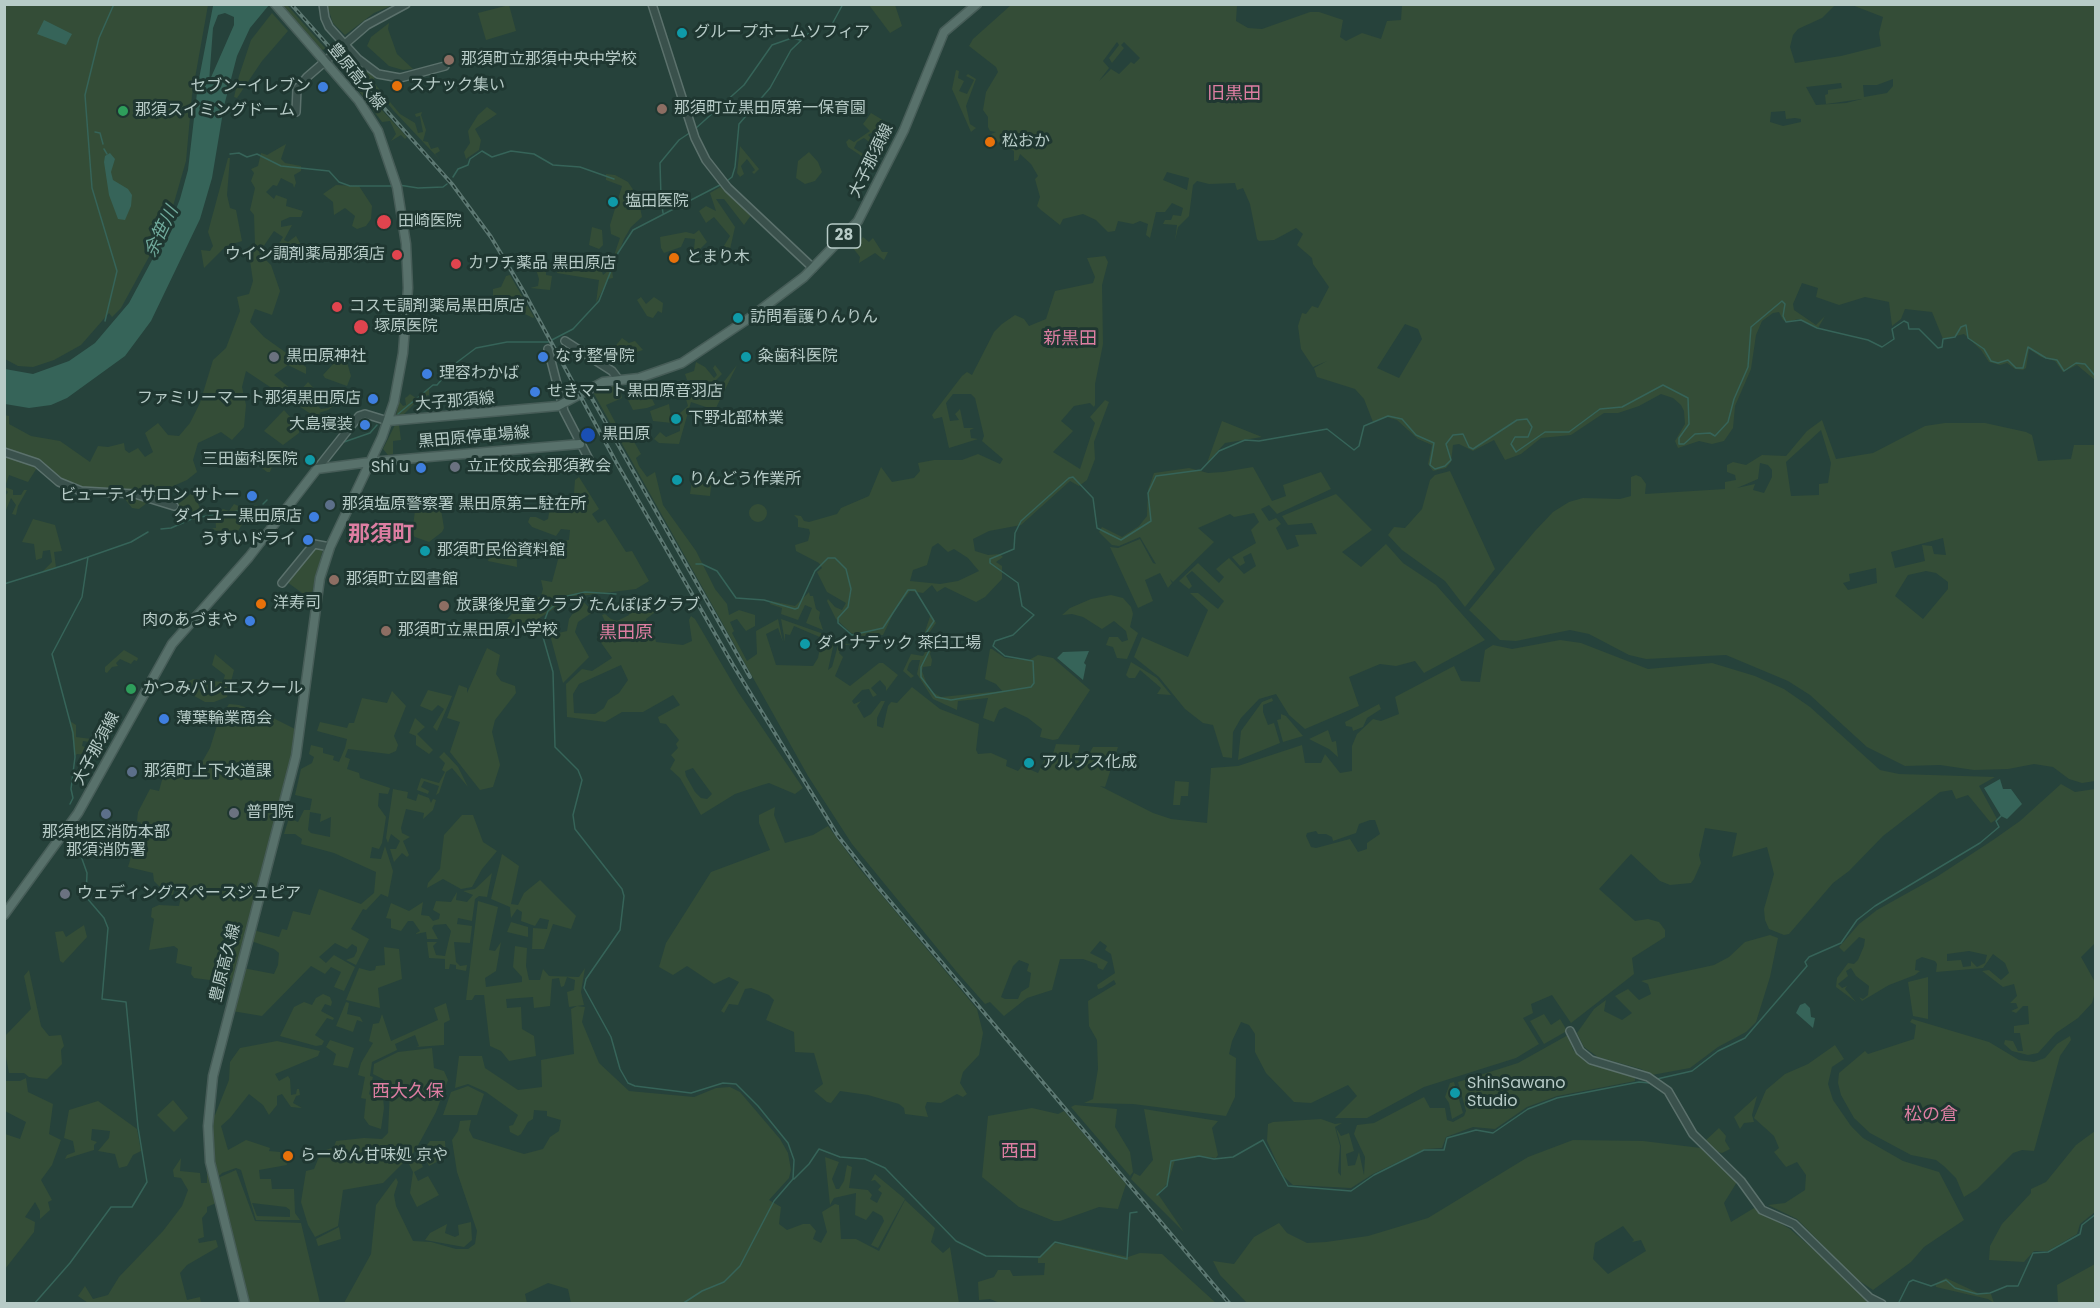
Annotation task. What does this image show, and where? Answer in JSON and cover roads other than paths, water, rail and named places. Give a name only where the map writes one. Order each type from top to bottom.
[{"type":"main road","name":"大子那須線","points":[[388,422],[544,409],[562,404],[598,384],[643,377],[685,362],[792,288],[861,217],[904,130],[944,32],[977,4]]},
{"type":"main road","name":"豊原高久線","points":[[277,7],[325,61],[374,123],[390,164],[404,226],[408,260],[407,307],[399,377],[388,422]]},
{"type":"main road","points":[[317,469],[370,462],[388,422]]},
{"type":"main road","name":"黒田原停車場線","points":[[370,462],[580,444]]},
{"type":"main road","name":"豊原高久線","points":[[245,1304],[210,1162],[208,1126],[210,1096],[219,1052],[296,756],[320,578],[330,547],[370,462]]},
{"type":"main road","name":"大子那須線","points":[[4,915],[78,813],[172,644],[254,550],[317,469]]},
{"type":"street","points":[[323,4],[329,27],[367,67],[385,76],[408,77],[445,66]]},
{"type":"street","points":[[296,112],[297,89],[325,61],[377,18],[406,4]]},
{"type":"street","points":[[652,4],[692,129],[706,160],[728,188],[813,268]]},
{"type":"street","points":[[565,341],[612,371],[619,380]]},
{"type":"street","points":[[548,349],[562,404],[593,467]]},
{"type":"street","points":[[317,469],[359,416],[365,414],[388,422]]},
{"type":"street","points":[[4,452],[37,463],[59,482],[81,491],[141,495],[174,506]]},
{"type":"street","points":[[282,583],[314,544],[330,547]]},
{"type":"street","points":[[1570,1031],[1580,1051],[1591,1060],[1648,1077],[1668,1091],[1693,1134],[1741,1181],[1762,1209],[1794,1224],[1862,1290],[1882,1304]]},
{"type":"waterway","points":[[105,321],[117,271],[92,188],[85,95],[99,38],[114,4]]},
{"type":"waterway","points":[[727,181],[732,177],[735,167],[739,124],[770,88],[791,50],[813,29],[830,28],[843,4]]},
{"type":"waterway","points":[[695,129],[744,85],[772,45],[792,38],[800,40]]},
{"type":"waterway","points":[[95,132],[100,133],[103,144]]},
{"type":"waterway","points":[[663,213],[662,206],[657,202],[661,197],[660,163],[679,140],[691,132]]},
{"type":"waterway","points":[[104,149],[107,154]]},
{"type":"waterway","points":[[453,177],[458,169],[468,165],[470,159],[482,151],[492,157],[511,151],[534,154],[553,165],[580,167],[614,179]]},
{"type":"waterway","points":[[230,154],[239,153],[247,157],[257,154],[281,166],[329,171],[339,182],[350,186],[392,186]]},
{"type":"waterway","points":[[399,185],[418,188],[443,187],[447,184]]},
{"type":"waterway","points":[[398,414],[433,385],[437,385],[456,363],[476,348],[507,342],[548,342],[573,329],[599,301],[618,253],[633,230],[720,185]]},
{"type":"waterway","points":[[696,564],[702,564],[717,571],[736,598],[764,600],[795,609],[798,608],[815,571],[828,558],[835,558],[846,569],[851,589],[848,607],[838,618],[838,623],[852,635],[883,628],[908,590],[915,590],[934,621],[926,633],[932,645],[921,667],[921,677],[936,697],[951,700],[1031,687],[1034,683],[1033,661],[1005,656],[993,646],[995,641],[1013,635],[1034,615],[1022,606],[1018,583],[990,563],[990,559],[1014,549],[1015,533],[1021,521],[1069,478],[1073,477],[1093,498],[1097,528],[1121,540],[1151,521],[1148,493],[1156,476],[1201,470],[1219,451],[1245,440],[1259,441],[1327,429],[1354,450],[1359,446],[1364,426],[1388,416],[1402,419],[1416,435],[1434,443],[1430,465],[1435,469],[1445,466],[1451,460],[1446,444],[1453,435],[1463,434],[1469,447],[1473,449],[1517,420],[1527,419],[1532,427],[1528,437],[1515,437],[1511,444],[1516,452],[1545,432],[1569,432],[1600,409],[1622,407],[1663,385],[1688,398],[1689,424],[1679,438],[1679,444],[1684,444],[1695,434],[1710,433],[1715,436],[1728,422],[1734,399],[1748,367],[1751,327],[1782,301],[1785,304],[1783,316],[1786,322],[1801,320],[1817,328],[1868,340],[1882,347],[1894,339],[1892,329],[1904,321],[1908,323],[1909,329],[1919,329],[1938,348],[1942,347],[1943,339],[1955,337],[1961,327],[1966,325],[1968,338],[1984,349],[1991,361],[1998,363],[2008,360],[2016,368],[2023,368],[2028,347],[2046,358],[2057,360],[2064,371],[2076,363],[2085,364],[2096,377]]},
{"type":"waterway","points":[[341,443],[370,433],[377,425]]},
{"type":"waterway","points":[[263,504],[267,500]]},
{"type":"waterway","points":[[161,529],[171,528],[194,518],[258,508]]},
{"type":"waterway","points":[[4,584],[131,542],[148,532]]},
{"type":"waterway","points":[[70,804],[73,798],[71,789],[75,757],[73,733],[52,654],[82,597],[88,557]]},
{"type":"waterway","points":[[616,594],[585,592],[563,597],[548,611],[541,630],[553,672],[555,747],[578,770],[582,780],[573,815],[575,829],[622,889],[624,896],[620,930],[586,979],[584,988],[611,1037],[620,1069],[628,1083],[635,1086],[691,1093],[723,1083],[736,1084],[758,1106],[788,1143],[794,1160],[793,1179],[774,1201],[740,1266],[724,1282],[702,1291],[682,1304]]},
{"type":"waterway","points":[[1657,1079],[1692,1071],[1718,1051],[1745,1038],[1807,966],[1805,962],[1809,957],[1841,943],[1857,920],[1875,906],[1980,843],[1999,827],[1996,821],[2001,816]]},
{"type":"waterway","points":[[34,1304],[70,1263],[111,1207],[132,1207],[147,1182],[138,1127],[126,1002],[102,999],[108,928],[104,918],[86,897],[87,873],[75,839],[74,826]]},
{"type":"waterway","points":[[1157,1195],[1167,1186],[1171,1161],[1199,1156],[1214,1159],[1233,1157],[1263,1140],[1288,1186],[1351,1191],[1374,1175],[1424,1150],[1444,1150],[1447,1138],[1476,1130],[1493,1133],[1528,1109],[1557,1098],[1639,1082],[1650,1083]]},
{"type":"waterway","points":[[794,1179],[809,1164],[819,1149],[840,1157],[865,1159],[885,1168],[956,1241],[986,1256],[1040,1257],[1055,1242],[1127,1259],[1130,1213],[1137,1212]]},
{"type":"waterway","points":[[1898,1304],[1909,1282],[1913,1280],[1931,1286],[1946,1280],[1955,1288],[1977,1294],[1990,1293],[2007,1286],[2018,1286],[2033,1253],[2048,1252],[2080,1234],[2082,1225],[2096,1214]]},
{"type":"railway","points":[[291,4],[452,184],[491,237],[524,292],[616,462],[733,665],[838,836],[878,887],[1230,1304]]},
{"type":"railway","points":[[590,395],[750,677]]},
{"type":"place","name":"グループホームソフィア","points":[[682,33]]},
{"type":"place","name":"那須町立那須中央中学校","points":[[449,60]]},
{"type":"place","name":"スナック集い","points":[[397,86]]},
{"type":"place","name":"セブン-イレブン","points":[[323,87]]},
{"type":"place","name":"那須町立黒田原第一保育園","points":[[662,109]]},
{"type":"place","name":"那須スイミングドーム","points":[[123,111]]},
{"type":"place","name":"松おか","points":[[990,142]]},
{"type":"place","name":"塩田医院","points":[[613,202]]},
{"type":"place","name":"田崎医院","points":[[384,222]]},
{"type":"place","name":"ウイン調剤薬局那須店","points":[[397,255]]},
{"type":"place","name":"とまり木","points":[[674,258]]},
{"type":"place","name":"カワチ薬品 黒田原店","points":[[456,264]]},
{"type":"place","name":"コスモ調剤薬局黒田原店","points":[[337,307]]},
{"type":"place","name":"訪問看護りんりん","points":[[738,318]]},
{"type":"place","name":"塚原医院","points":[[361,327]]},
{"type":"place","name":"黒田原神社","points":[[274,357]]},
{"type":"place","name":"なす整骨院","points":[[543,357]]},
{"type":"place","name":"粂歯科医院","points":[[746,357]]},
{"type":"place","name":"理容わかば","points":[[427,374]]},
{"type":"place","name":"せきマート黒田原音羽店","points":[[535,392]]},
{"type":"place","name":"ファミリーマート那須黒田原店","points":[[373,399]]},
{"type":"place","name":"下野北部林業","points":[[676,419]]},
{"type":"place","name":"大島寝装","points":[[365,425]]},
{"type":"place","name":"黒田原","points":[[588,435]]},
{"type":"place","name":"三田歯科医院","points":[[310,460]]},
{"type":"place","name":"立正佼成会那須教会","points":[[455,467]]},
{"type":"place","name":"Shi u","points":[[421,468]]},
{"type":"place","name":"りんどう作業所","points":[[677,480]]},
{"type":"place","name":"ビューティサロン サトー","points":[[252,496]]},
{"type":"place","name":"那須塩原警察署 黒田原第二駐在所","points":[[330,505]]},
{"type":"place","name":"ダイユー黒田原店","points":[[314,517]]},
{"type":"place","name":"うすいドライ","points":[[308,540]]},
{"type":"place","name":"那須町民俗資料館","points":[[425,551]]},
{"type":"place","name":"那須町立図書館","points":[[334,580]]},
{"type":"place","name":"洋寿司","points":[[261,604]]},
{"type":"place","name":"放課後児童クラブ たんぽぽクラブ","points":[[444,606]]},
{"type":"place","name":"肉のあづまや","points":[[250,621]]},
{"type":"place","name":"那須町立黒田原小学校","points":[[386,631]]},
{"type":"place","name":"ダイナテック 茶臼工場","points":[[805,644]]},
{"type":"place","name":"かつみバレエスクール","points":[[131,689]]},
{"type":"place","name":"薄葉輪業商会","points":[[164,719]]},
{"type":"place","name":"アルプス化成","points":[[1029,763]]},
{"type":"place","name":"那須町上下水道課","points":[[132,772]]},
{"type":"place","name":"普門院","points":[[234,813]]},
{"type":"place","name":"那須地区消防本部 那須消防署","points":[[106,814]]},
{"type":"place","name":"ウェディングスペースジュピア","points":[[65,894]]},
{"type":"place","name":"ShinSawano Studio","points":[[1455,1093]]},
{"type":"place","name":"らーめん甘味処 京や","points":[[288,1156]]},
{"type":"district","name":"旧黒田","points":[[1234,94]]},
{"type":"district","name":"新黒田","points":[[1070,339]]},
{"type":"district","name":"那須町","points":[[381,535]]},
{"type":"district","name":"黒田原","points":[[626,633]]},
{"type":"district","name":"西大久保","points":[[408,1092]]},
{"type":"district","name":"松の倉","points":[[1931,1115]]},
{"type":"district","name":"西田","points":[[1019,1152]]},
{"type":"water label","name":"余笹川","points":[[162,232]]}]
